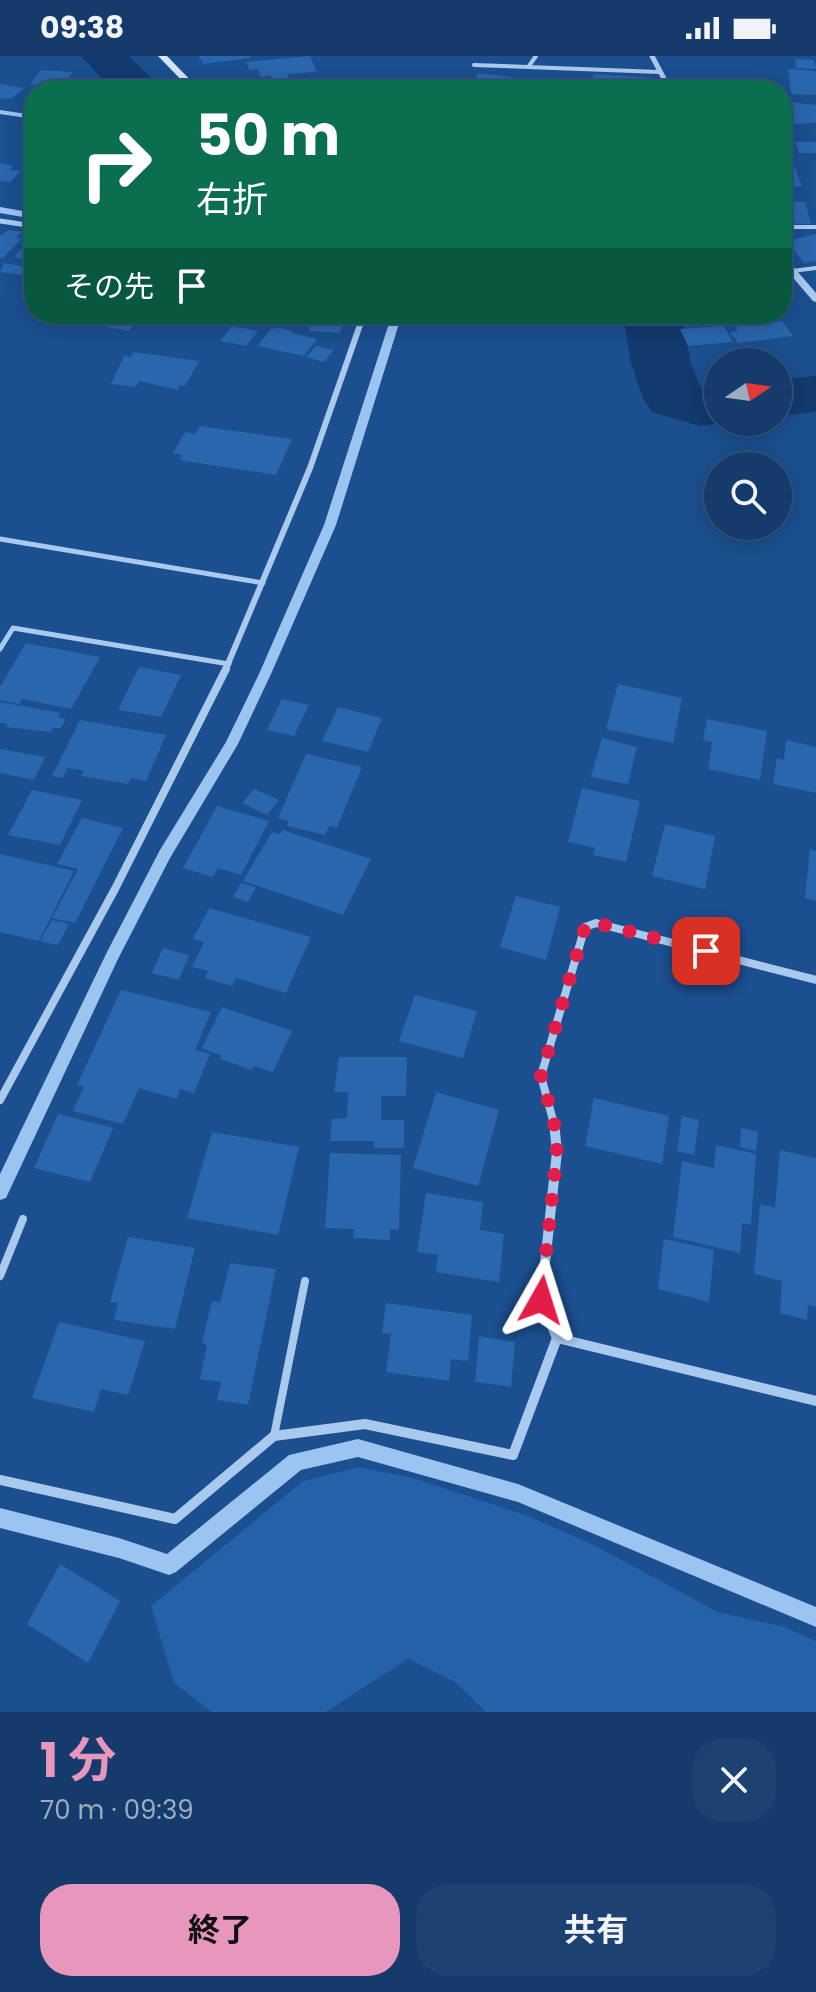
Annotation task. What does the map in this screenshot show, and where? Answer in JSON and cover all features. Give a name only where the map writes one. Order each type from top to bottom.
[{"type":"main road","points":[[162,56],[186,80]]},
{"type":"street","points":[[652,56],[664,80]]},
{"type":"street","points":[[0,221],[24,225]]},
{"type":"street","points":[[792,271],[816,299]]},
{"type":"street","points":[[0,1100],[115,889],[229,664],[310,468],[360,324]]},
{"type":"street","points":[[0,1480],[175,1519],[274,1436],[365,1424],[513,1455],[557,1338],[541,1300],[557,1152],[554,1122],[541,1076],[585,927],[596,923],[816,980]]},
{"type":"street","points":[[557,1338],[816,1401]]},
{"type":"lane","points":[[529,66],[536,56]]},
{"type":"lane","points":[[474,65],[659,72]]},
{"type":"lane","points":[[792,227],[816,227]]},
{"type":"lane","points":[[792,271],[816,268]]},
{"type":"lane","points":[[0,539],[263,583]]},
{"type":"lane","points":[[0,649],[13,628],[229,664]]},
{"type":"lane","points":[[0,1276],[23,1219]]},
{"type":"lane","points":[[274,1436],[305,1281]]},
{"type":"shaded area","points":[[358,1467],[413,1478],[528,1516],[592,1544],[718,1612],[784,1627],[816,1641],[816,1712],[486,1712],[455,1682],[408,1659],[326,1712],[212,1712],[174,1683],[151,1606],[303,1481]]},
{"type":"building","points":[[199,56],[250,56],[250,58],[203,64]]},
{"type":"building","points":[[310,56],[317,72],[287,74],[289,78],[272,80],[271,76],[261,77],[258,69],[249,70],[246,62]]},
{"type":"building","points":[[795,59],[814,60],[816,69],[796,68]]},
{"type":"building","points":[[788,69],[816,71],[816,95],[792,94],[792,80],[789,80]]},
{"type":"building","points":[[41,70],[73,72],[67,80],[33,80]]},
{"type":"building","points":[[478,73],[513,77],[512,80],[475,80]]},
{"type":"building","points":[[594,74],[655,78],[655,80],[591,80]]},
{"type":"building","points":[[0,84],[24,88],[11,99],[0,98]]},
{"type":"building","points":[[792,102],[816,105],[816,123],[792,124]]},
{"type":"building","points":[[795,142],[816,142],[816,153],[799,153]]},
{"type":"building","points":[[0,163],[14,166],[9,170],[21,171],[10,182],[0,181]]},
{"type":"building","points":[[792,167],[795,167],[802,187],[792,186]]},
{"type":"building","points":[[792,201],[805,202],[811,224],[792,223]]},
{"type":"building","points":[[9,230],[22,232],[16,238],[21,239],[0,258],[0,236]]},
{"type":"building","points":[[816,234],[816,261],[804,263],[792,248],[792,240]]},
{"type":"building","points":[[24,246],[24,260],[14,257]]},
{"type":"building","points":[[4,263],[24,266],[21,275],[0,272]]},
{"type":"building","points":[[109,324],[134,324],[129,331],[106,327]]},
{"type":"building","points":[[311,324],[342,324],[340,333],[309,331]]},
{"type":"building","points":[[784,324],[793,336],[738,343],[730,332],[738,331],[735,327]]},
{"type":"building","points":[[232,326],[258,331],[246,346],[220,341]]},
{"type":"building","points":[[724,326],[733,342],[688,346],[680,329]]},
{"type":"building","points":[[279,328],[317,339],[304,356],[257,346],[271,329]]},
{"type":"building","points":[[316,346],[334,350],[324,362],[306,357]]},
{"type":"building","points":[[134,352],[199,361],[185,386],[180,385],[177,390],[139,381],[136,387],[111,384],[124,356],[131,357]]},
{"type":"building","points":[[200,426],[292,439],[276,475],[180,460],[182,455],[173,453],[185,432],[195,434]]},
{"type":"building","points":[[26,643],[100,657],[71,709],[22,699],[19,704],[0,700],[0,687]]},
{"type":"building","points":[[139,667],[181,675],[161,717],[118,710]]},
{"type":"building","points":[[618,684],[682,698],[673,743],[606,729]]},
{"type":"building","points":[[282,699],[309,705],[294,736],[267,730]]},
{"type":"building","points":[[0,702],[60,713],[58,717],[66,719],[61,728],[53,728],[51,732],[6,727],[8,724],[0,723]]},
{"type":"building","points":[[338,707],[382,718],[368,752],[322,741]]},
{"type":"building","points":[[707,719],[767,731],[760,780],[708,769],[712,742],[703,740]]},
{"type":"building","points":[[80,720],[166,735],[146,781],[131,778],[128,784],[81,776],[84,771],[67,768],[63,778],[52,776]]},
{"type":"building","points":[[602,738],[637,747],[628,784],[591,777]]},
{"type":"building","points":[[786,740],[816,747],[816,793],[773,784],[777,758],[784,760]]},
{"type":"building","points":[[0,749],[45,757],[34,780],[0,773]]},
{"type":"building","points":[[306,754],[362,767],[337,828],[329,826],[325,835],[287,826],[289,821],[278,818]]},
{"type":"building","points":[[582,788],[640,801],[626,862],[593,855],[595,848],[568,842]]},
{"type":"building","points":[[254,789],[279,800],[267,815],[242,803]]},
{"type":"building","points":[[32,790],[82,800],[60,845],[8,835]]},
{"type":"building","points":[[217,806],[269,821],[241,875],[218,868],[213,877],[183,868]]},
{"type":"building","points":[[82,818],[123,828],[75,923],[52,918],[78,869],[57,864]]},
{"type":"building","points":[[665,824],[715,836],[705,889],[652,876]]},
{"type":"building","points":[[283,830],[371,859],[343,915],[243,881],[272,832],[280,834]]},
{"type":"building","points":[[810,849],[816,851],[816,901],[805,898]]},
{"type":"building","points":[[0,854],[74,871],[39,941],[0,932]]},
{"type":"building","points":[[241,883],[256,887],[248,902],[233,897]]},
{"type":"building","points":[[516,896],[560,907],[546,960],[500,947]]},
{"type":"building","points":[[209,908],[311,937],[286,993],[236,978],[232,986],[205,978],[208,971],[192,967],[204,942],[193,939]]},
{"type":"building","points":[[52,920],[69,924],[58,945],[40,941]]},
{"type":"building","points":[[163,948],[189,955],[179,980],[152,973]]},
{"type":"building","points":[[121,990],[211,1012],[195,1050],[210,1054],[194,1093],[180,1089],[177,1099],[139,1088],[123,1124],[73,1111],[84,1087],[77,1085]]},
{"type":"building","points":[[415,995],[477,1011],[463,1058],[399,1041]]},
{"type":"building","points":[[222,1007],[292,1031],[273,1072],[254,1066],[252,1070],[220,1059],[222,1056],[202,1048]]},
{"type":"building","points":[[339,1057],[407,1057],[406,1096],[381,1096],[381,1120],[404,1120],[404,1148],[374,1148],[374,1141],[330,1141],[332,1119],[347,1118],[348,1092],[334,1092]]},
{"type":"building","points":[[436,1092],[499,1110],[478,1186],[413,1168]]},
{"type":"building","points":[[594,1098],[669,1116],[662,1164],[585,1146]]},
{"type":"building","points":[[58,1114],[113,1128],[90,1182],[34,1168]]},
{"type":"building","points":[[682,1116],[699,1120],[694,1155],[677,1151]]},
{"type":"building","points":[[741,1128],[758,1132],[756,1151],[740,1147]]},
{"type":"building","points":[[212,1132],[299,1147],[278,1235],[187,1218]]},
{"type":"building","points":[[716,1145],[756,1154],[751,1225],[742,1223],[740,1253],[673,1237],[682,1161],[714,1168]]},
{"type":"building","points":[[780,1150],[816,1158],[816,1307],[808,1305],[807,1320],[780,1313],[782,1281],[754,1274],[760,1204],[775,1208]]},
{"type":"building","points":[[330,1153],[401,1155],[399,1230],[390,1229],[390,1240],[353,1238],[354,1229],[325,1228]]},
{"type":"building","points":[[426,1193],[483,1202],[480,1230],[504,1234],[499,1282],[436,1272],[438,1255],[417,1252]]},
{"type":"building","points":[[128,1237],[195,1248],[175,1329],[114,1320],[118,1303],[110,1302]]},
{"type":"building","points":[[664,1239],[714,1250],[709,1302],[658,1289]]},
{"type":"building","points":[[230,1263],[276,1269],[248,1405],[217,1400],[221,1382],[200,1379],[207,1345],[202,1343],[212,1301],[220,1303]]},
{"type":"building","points":[[386,1303],[472,1315],[468,1361],[451,1359],[449,1381],[386,1372],[391,1334],[382,1333]]},
{"type":"building","points":[[59,1322],[145,1341],[128,1395],[101,1389],[94,1412],[32,1398]]},
{"type":"building","points":[[479,1336],[515,1342],[511,1387],[475,1382]]},
{"type":"building","points":[[60,1564],[120,1601],[88,1663],[27,1624]]},
{"type":"waterway","points":[[103,56],[129,80]]},
{"type":"waterway","points":[[0,112],[24,116]]},
{"type":"waterway","points":[[0,210],[24,214]]},
{"type":"waterway","points":[[0,1192],[112,956],[165,854],[232,744],[265,674],[330,525],[394,324]]},
{"type":"waterway","points":[[654,324],[661,363],[674,399],[704,407]]},
{"type":"waterway","points":[[792,397],[816,394]]},
{"type":"waterway","points":[[0,1518],[119,1548],[169,1565],[296,1462],[358,1448],[518,1493],[816,1617]]},
{"type":"route","points":[[541,1300],[557,1152],[554,1122],[541,1076],[585,927],[596,923],[706,951]]}]
